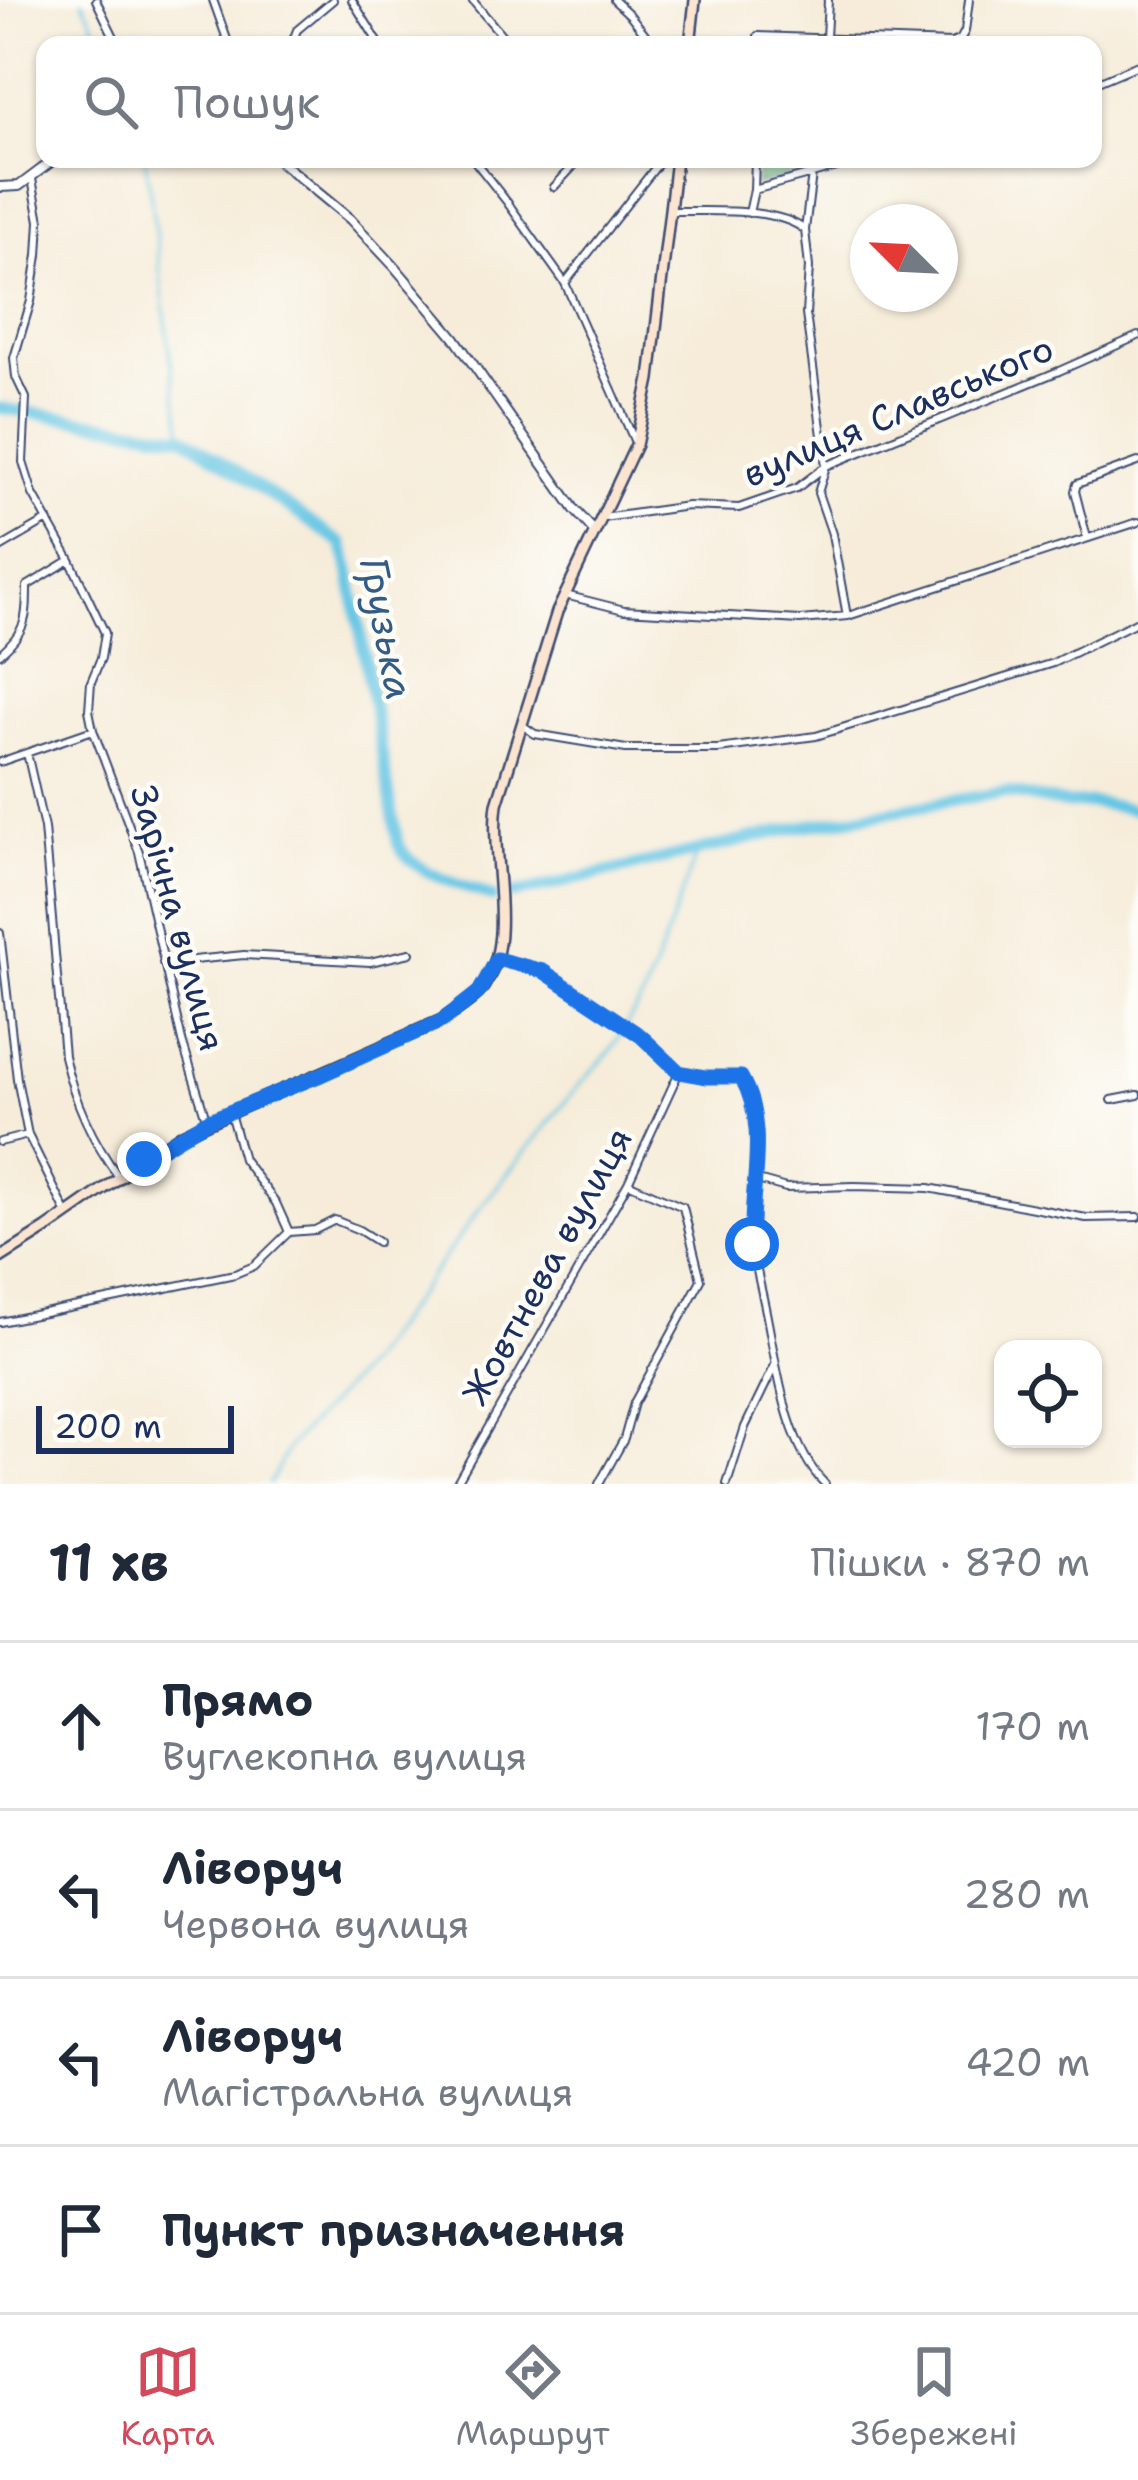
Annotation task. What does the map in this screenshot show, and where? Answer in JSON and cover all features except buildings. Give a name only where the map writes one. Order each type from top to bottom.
[{"type":"main road","points":[[691,36],[695,0]]},
{"type":"main road","points":[[0,1258],[182,1134],[442,1021],[479,992],[497,959],[501,916],[494,830],[497,804],[551,626],[636,445],[650,380],[675,168]]},
{"type":"street","points":[[96,0],[114,36]]},
{"type":"street","points":[[213,0],[226,36]]},
{"type":"street","points":[[295,36],[333,0]]},
{"type":"street","points":[[352,0],[374,36]]},
{"type":"street","points":[[472,0],[502,36]]},
{"type":"street","points":[[614,0],[647,36]]},
{"type":"street","points":[[826,36],[828,0]]},
{"type":"street","points":[[962,36],[969,0]]},
{"type":"street","points":[[1102,80],[1138,65]]},
{"type":"street","points":[[0,187],[19,186],[45,168]]},
{"type":"street","points":[[288,168],[350,219],[454,337],[575,511],[596,533]]},
{"type":"street","points":[[479,168],[566,284],[636,445]]},
{"type":"street","points":[[554,187],[572,168]]},
{"type":"street","points":[[566,284],[655,168]]},
{"type":"street","points":[[749,213],[755,168]]},
{"type":"street","points":[[754,190],[828,168]]},
{"type":"street","points":[[812,174],[805,230],[806,314],[826,466],[818,493],[832,534],[848,616]]},
{"type":"street","points":[[0,763],[93,730],[91,682],[105,633],[33,494],[23,462],[26,410],[14,358],[36,270],[40,221],[32,179]]},
{"type":"street","points":[[671,211],[749,213],[796,222],[805,230]]},
{"type":"street","name":"вулиця Славського","points":[[603,518],[688,506],[739,508],[796,488],[826,466],[1138,336]]},
{"type":"street","points":[[1087,538],[1077,484],[1138,462]]},
{"type":"street","points":[[583,517],[603,518]]},
{"type":"street","points":[[0,548],[48,520]]},
{"type":"street","points":[[565,595],[624,610],[800,620],[848,616],[1138,522]]},
{"type":"street","points":[[0,654],[24,627],[27,586],[70,560]]},
{"type":"street","points":[[522,725],[535,734],[626,748],[718,748],[816,736],[1053,663],[1138,621]]},
{"type":"street","name":"Зарічна вулиця","points":[[93,730],[139,852],[162,963],[207,1121]]},
{"type":"street","points":[[27,753],[44,828],[64,1056],[72,1090],[101,1153],[119,1177]]},
{"type":"street","points":[[0,933],[28,1135],[67,1214]]},
{"type":"street","points":[[162,963],[244,956],[370,962],[410,952]]},
{"type":"street","points":[[497,959],[543,971],[641,1036],[679,1072],[741,1077],[748,1090],[758,1146],[752,1244],[784,1399],[809,1468],[825,1484]]},
{"type":"street","name":"Жовтнева вулиця","points":[[456,1484],[628,1184],[679,1072]]},
{"type":"street","points":[[1112,1100],[1138,1095]]},
{"type":"street","points":[[230,1112],[243,1159],[290,1232]]},
{"type":"street","points":[[0,1142],[28,1135]]},
{"type":"street","points":[[754,1179],[786,1187],[929,1188],[1086,1218],[1138,1217]]},
{"type":"street","points":[[598,1484],[624,1438],[634,1403],[701,1280],[683,1207],[628,1184]]},
{"type":"street","points":[[0,1322],[235,1274],[254,1266],[290,1232],[315,1230],[335,1220],[378,1242]]},
{"type":"street","points":[[728,1484],[745,1427],[777,1362]]},
{"type":"green space","points":[[757,168],[816,168],[756,185]]},
{"type":"waterway","points":[[82,0],[100,36]]},
{"type":"waterway","points":[[146,168],[184,436]]},
{"type":"waterway","name":"Грузька","points":[[0,408],[184,436],[342,544],[398,844],[427,871],[492,897]]},
{"type":"waterway","name":"Грузька","points":[[514,894],[804,826],[1004,792],[1138,810]]},
{"type":"waterway","points":[[269,1484],[289,1446],[364,1367],[487,1199],[609,1053],[644,996],[698,850]]},
{"type":"route","points":[[144,1159],[207,1121],[442,1021],[479,992],[497,959],[543,971],[641,1036],[679,1072],[741,1077],[748,1090],[758,1146],[752,1244]]}]
